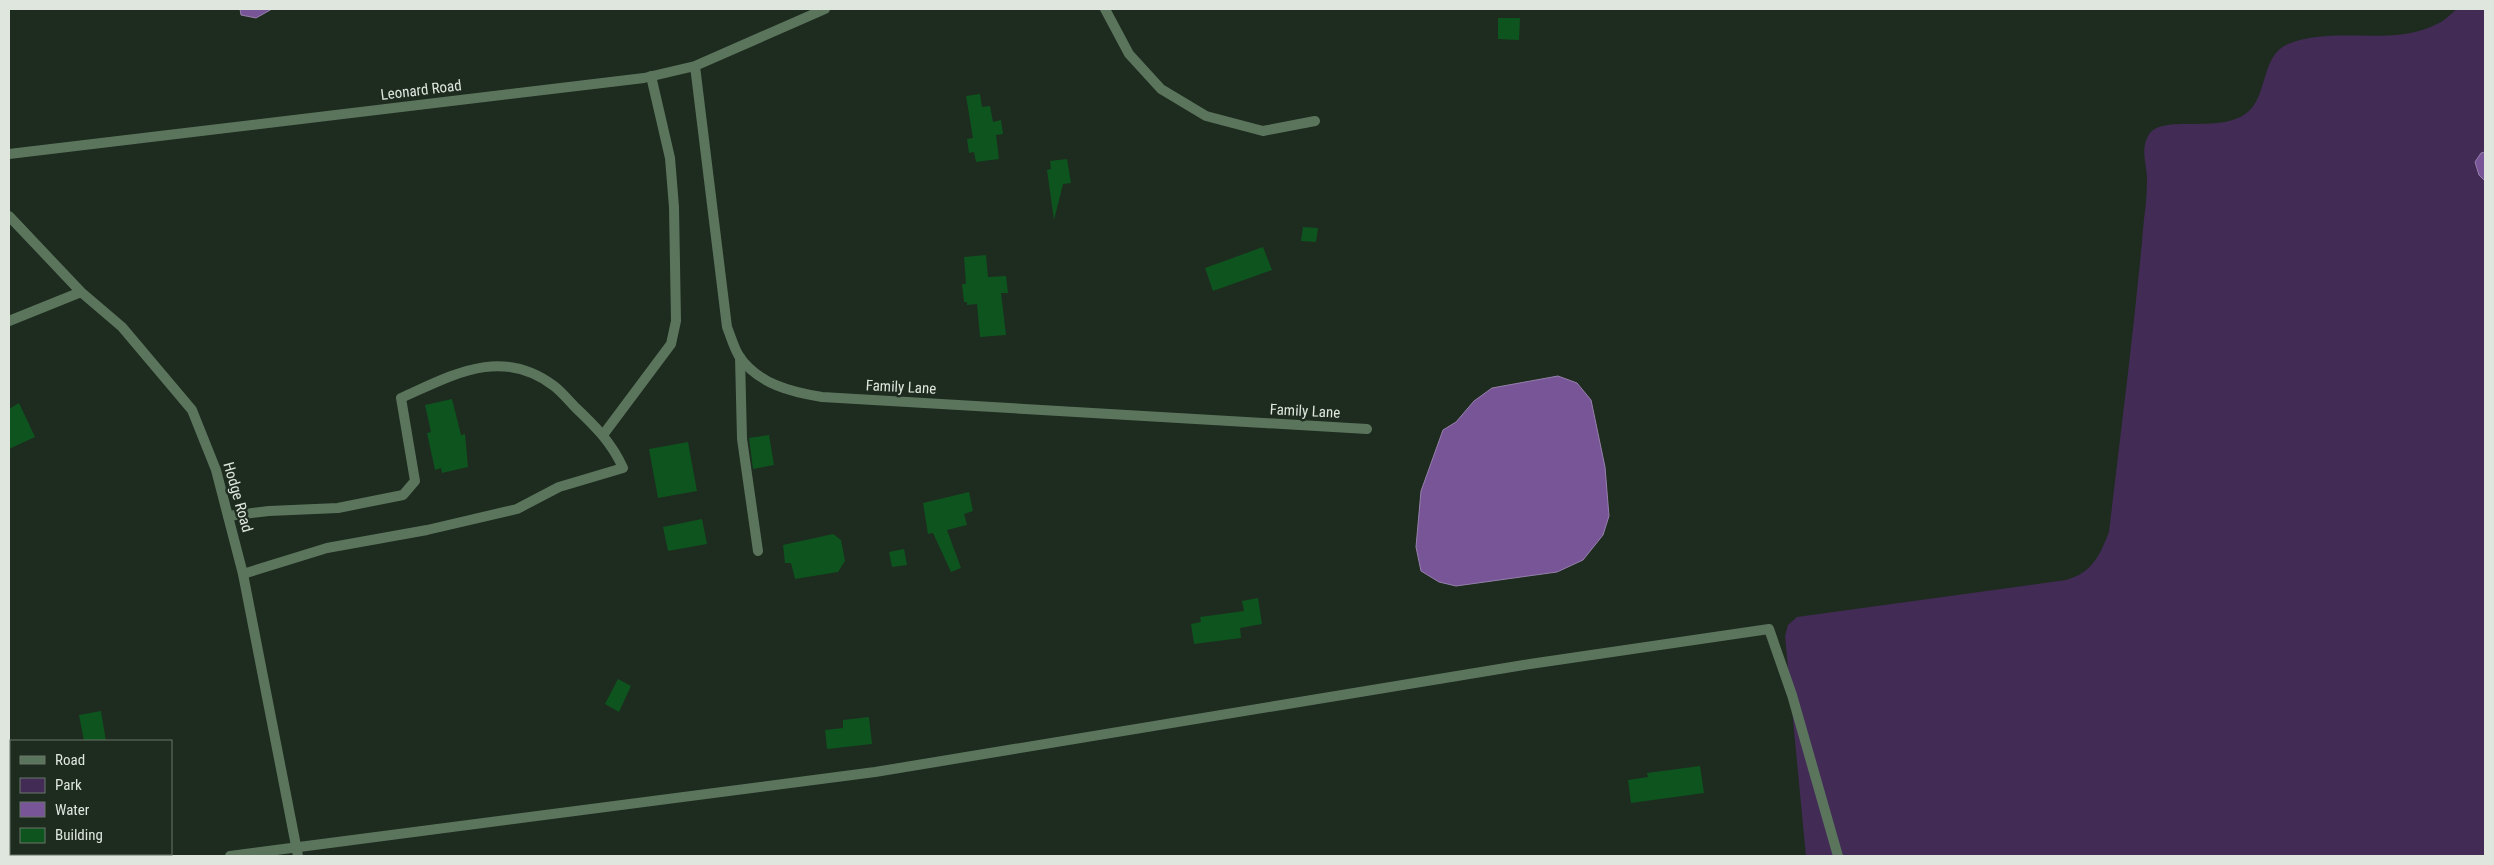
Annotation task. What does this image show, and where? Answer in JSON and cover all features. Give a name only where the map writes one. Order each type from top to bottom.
[{"type":"street","name":"Leonard Road","points":[[9,154],[651,76],[695,66],[825,9]]},
{"type":"street","points":[[1105,9],[1129,54],[1161,89],[1206,116],[1263,131],[1315,121]]},
{"type":"street","name":"Family Lane","points":[[695,66],[724,286],[727,328],[740,356],[760,377],[788,391],[822,397],[1367,429]]},
{"type":"street","points":[[603,435],[671,344],[676,321],[674,207],[670,158],[651,76]]},
{"type":"street","name":"Hodge Road","points":[[9,216],[81,292],[122,327],[192,410],[216,470],[243,574],[297,852]]},
{"type":"street","points":[[9,321],[81,292]]},
{"type":"street","points":[[740,356],[742,439],[758,551]]},
{"type":"street","points":[[228,516],[269,511],[338,508],[403,495],[415,481],[401,398],[473,368],[496,365],[527,370],[554,386],[603,435],[618,456],[623,468],[559,487],[517,509],[427,530],[327,548],[243,574]]},
{"type":"street","points":[[230,856],[297,852],[875,772],[1530,664],[1769,629],[1792,695],[1838,856]]},
{"type":"green space","points":[[2457,9],[2485,9],[2485,152],[2481,153],[2479,175],[2485,181],[2485,856],[1806,856],[1785,636],[1788,625],[1797,617],[2066,580],[2075,577],[2089,568],[2102,548],[2109,532],[2132,337],[2146,198],[2147,177],[2144,149],[2150,133],[2158,128],[2169,125],[2225,122],[2238,118],[2249,111],[2259,95],[2273,57],[2288,44],[2325,36],[2384,36],[2403,34],[2422,30],[2439,23]]},
{"type":"water","points":[[240,9],[272,9],[256,18],[241,15]]},
{"type":"water","points":[[2485,152],[2485,181],[2479,175],[2475,162],[2481,153]]},
{"type":"water","points":[[1558,376],[1577,383],[1591,400],[1605,467],[1609,516],[1603,535],[1583,560],[1557,572],[1456,586],[1439,582],[1421,571],[1416,547],[1421,491],[1443,430],[1456,422],[1474,401],[1492,388]]},
{"type":"building","points":[[1498,18],[1520,18],[1519,40],[1498,39]]},
{"type":"building","points":[[980,94],[982,107],[990,106],[993,122],[1001,120],[1003,134],[996,135],[999,159],[976,162],[974,152],[969,153],[967,139],[973,138],[966,96]]},
{"type":"building","points":[[1067,159],[1071,183],[1063,184],[1054,220],[1047,170],[1051,169],[1050,161]]},
{"type":"building","points":[[1303,227],[1318,228],[1316,242],[1301,241]]},
{"type":"building","points":[[1263,247],[1272,270],[1213,291],[1205,268]]},
{"type":"building","points":[[986,255],[988,277],[1006,276],[1008,293],[1001,293],[1006,335],[980,337],[977,304],[967,305],[967,302],[964,302],[962,284],[966,284],[964,257]]},
{"type":"building","points":[[452,399],[461,435],[465,434],[468,467],[442,473],[441,468],[435,470],[427,433],[431,432],[425,405]]},
{"type":"building","points":[[19,403],[35,437],[9,449],[9,409]]},
{"type":"building","points":[[769,435],[774,465],[753,469],[749,438]]},
{"type":"building","points":[[688,442],[697,491],[658,498],[649,449]]},
{"type":"building","points":[[969,492],[973,511],[964,514],[967,525],[947,530],[961,568],[951,572],[933,533],[928,534],[923,503]]},
{"type":"building","points":[[702,519],[707,544],[668,551],[663,527]]},
{"type":"building","points":[[833,534],[841,540],[845,561],[838,572],[795,579],[791,563],[785,563],[783,545]]},
{"type":"building","points":[[904,549],[907,565],[892,567],[889,552]]},
{"type":"building","points":[[1258,598],[1262,624],[1240,628],[1241,638],[1194,644],[1191,624],[1201,622],[1200,617],[1244,611],[1242,601]]},
{"type":"building","points":[[618,679],[631,686],[619,712],[605,704]]},
{"type":"building","points":[[101,711],[106,740],[84,740],[79,715]]},
{"type":"building","points":[[869,717],[872,744],[827,749],[825,730],[843,728],[843,720]]},
{"type":"building","points":[[1700,766],[1704,793],[1631,803],[1628,780],[1648,777],[1647,773]]}]
